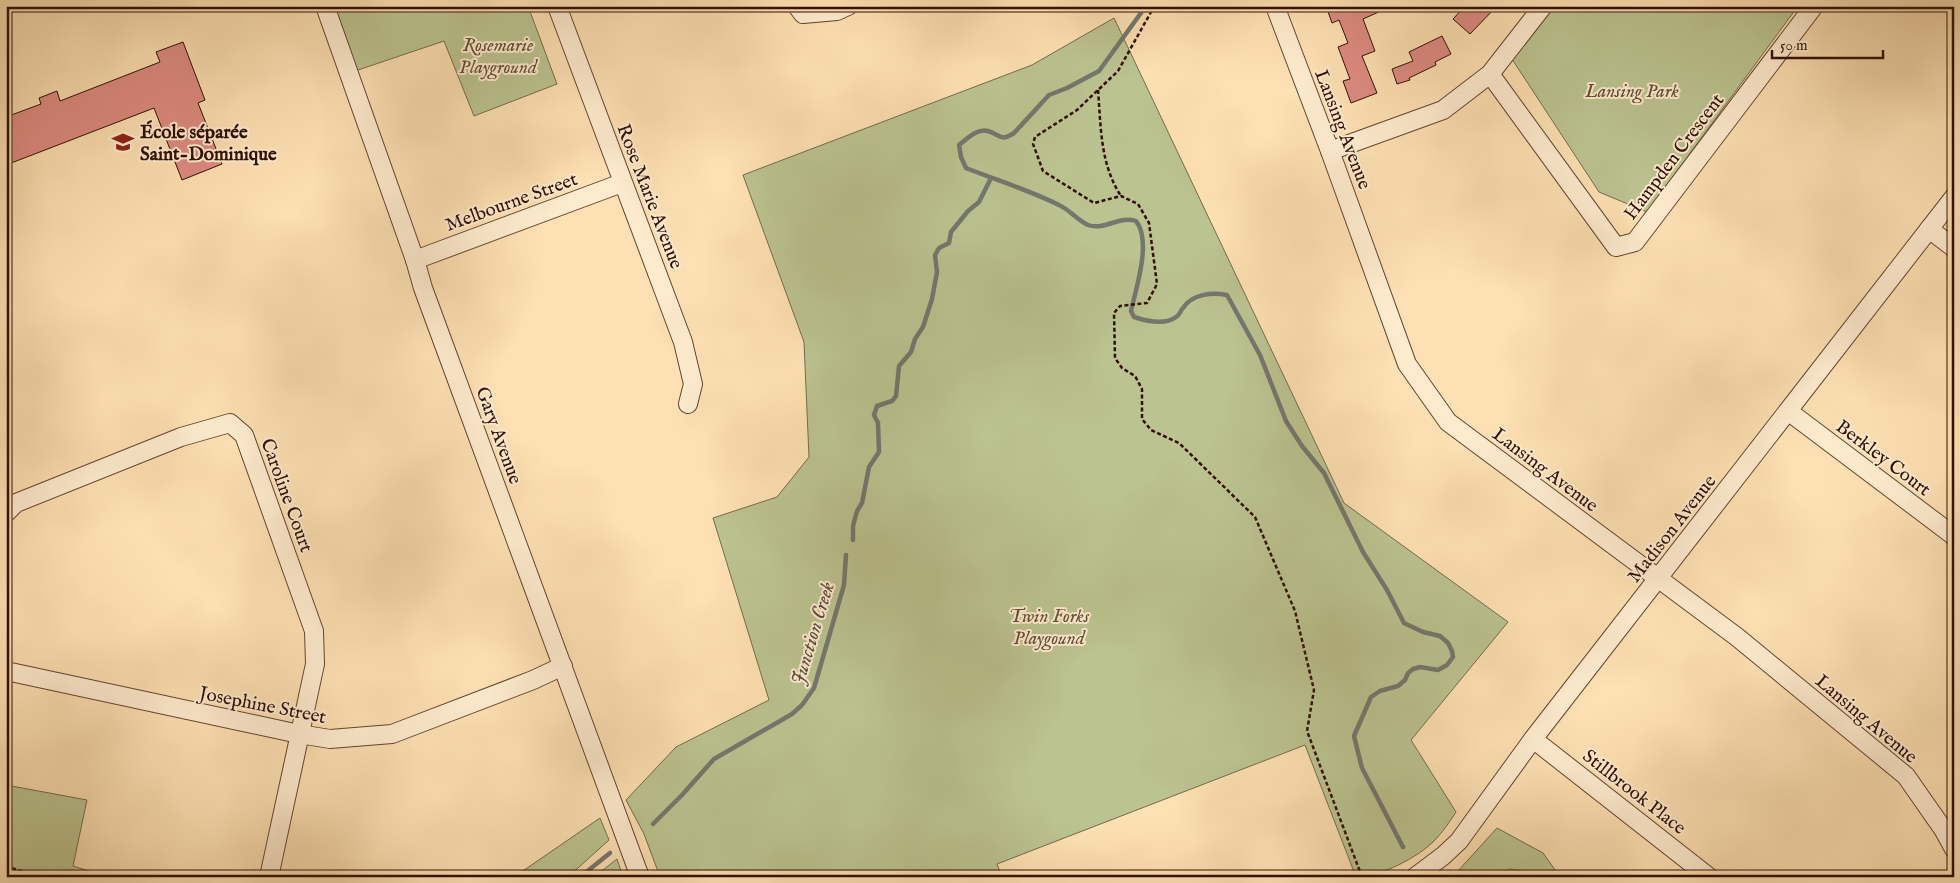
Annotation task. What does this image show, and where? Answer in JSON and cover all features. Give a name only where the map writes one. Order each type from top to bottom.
[{"type":"street","name":"Gary Avenue","points":[[325,6],[415,260],[426,297],[640,877]]},
{"type":"street","name":"Rose Marie Avenue","points":[[557,6],[622,183],[684,342],[693,384],[688,404]]},
{"type":"street","points":[[800,10],[837,11],[848,6]]},
{"type":"street","name":"Lansing Avenue","points":[[1274,6],[1330,151],[1407,364],[1448,422],[1737,637],[1906,776],[1943,829],[1954,849]]},
{"type":"street","points":[[1330,151],[1443,110],[1490,74],[1543,6]]},
{"type":"street","name":"Hampden Crescent","points":[[1490,74],[1616,247],[1635,242],[1814,6]]},
{"type":"street","name":"Melbourne Street","points":[[415,260],[622,183]]},
{"type":"street","name":"Madison Avenue","points":[[1415,877],[1459,841],[1533,739],[1954,197]]},
{"type":"street","points":[[1930,229],[1954,248]]},
{"type":"street","name":"Berkley Court","points":[[1788,411],[1954,536]]},
{"type":"street","name":"Caroline Court","points":[[6,513],[16,503],[181,437],[230,423],[244,435],[314,631],[315,664],[299,734]]},
{"type":"street","name":"Josephine Street","points":[[6,671],[330,739],[392,734],[533,680],[563,666]]},
{"type":"street","points":[[269,877],[299,734]]},
{"type":"street","name":"Stillbrook Place","points":[[1533,739],[1709,877]]},
{"type":"path","points":[[1121,196],[1094,203],[1043,171],[1033,144],[1035,137],[1077,110],[1118,71],[1156,6]]},
{"type":"path","points":[[1098,90],[1103,157],[1111,182],[1121,196],[1138,204],[1149,222],[1157,284],[1147,303],[1120,306],[1114,314],[1115,358],[1122,368],[1135,376],[1142,389],[1142,419],[1151,430],[1180,443],[1255,517],[1296,611],[1314,690],[1307,731],[1362,877]]},
{"type":"path","points":[[6,866],[39,877]]},
{"type":"green space","name":"Rosemarie Playground","points":[[331,6],[528,6],[557,84],[474,116],[444,41],[355,71]]},
{"type":"green space","name":"Lansing Park","points":[[1544,6],[1798,6],[1647,212],[1599,192],[1508,53]]},
{"type":"green space","name":"Twin Forks Playgound","points":[[1114,18],[1344,503],[1508,622],[1411,740],[1456,812],[1438,837],[1419,853],[1387,870],[1356,877],[1305,745],[997,864],[1002,877],[660,877],[644,834],[626,800],[676,747],[769,700],[713,518],[777,497],[809,457],[804,342],[743,175],[1032,65]]},
{"type":"green space","points":[[6,785],[87,800],[73,866],[99,874],[99,877],[6,877]]},
{"type":"green space","points":[[600,818],[609,840],[568,877],[514,877]]},
{"type":"green space","points":[[1497,828],[1543,853],[1560,877],[1534,877],[1531,873],[1510,869],[1496,877],[1449,877],[1457,872]]},
{"type":"green space","points":[[617,859],[623,877],[594,877]]},
{"type":"building","points":[[1326,6],[1392,6],[1363,19],[1375,51],[1362,56],[1377,93],[1351,103],[1343,81],[1350,79],[1338,47],[1348,43],[1339,20],[1332,23]]},
{"type":"building","points":[[1465,6],[1497,6],[1470,34],[1453,19]]},
{"type":"building","points":[[1442,36],[1451,54],[1435,62],[1436,65],[1409,78],[1410,80],[1397,84],[1392,69],[1413,61],[1409,52]]},
{"type":"building","points":[[183,42],[205,100],[198,103],[222,164],[182,180],[154,108],[6,165],[6,117],[41,104],[39,98],[57,91],[60,101],[160,62],[156,52]]},
{"type":"waterway","points":[[1146,6],[1099,71],[1049,95],[1009,136],[1001,137],[984,130],[972,135],[959,145],[961,157],[966,168],[1063,207],[1088,225],[1100,226],[1124,220],[1136,221],[1141,230],[1143,252],[1131,311],[1134,317],[1150,321],[1166,321],[1177,316],[1187,303],[1197,297],[1209,294],[1227,295],[1260,355],[1286,421],[1302,446],[1324,473],[1363,552],[1387,590],[1404,623],[1423,632],[1440,636],[1448,643],[1452,651],[1453,657],[1447,665],[1438,670],[1420,667],[1413,669],[1398,686],[1380,691],[1371,697],[1354,736],[1362,768],[1403,847]]},
{"type":"waterway","name":"Junction Creek","points":[[853,540],[853,526],[857,511],[862,503],[869,467],[879,452],[878,423],[874,415],[877,406],[892,401],[896,396],[899,366],[911,352],[915,339],[923,327],[932,299],[937,272],[935,255],[939,248],[949,243],[951,232],[968,211],[979,202],[991,178]]},
{"type":"waterway","name":"Junction Creek","points":[[653,824],[714,759],[792,714],[802,705],[814,688],[844,585],[846,555]]},
{"type":"waterway","name":"Junction Creek","points":[[580,877],[610,853]]},
{"type":"waterway","points":[[1509,877],[1515,875],[1520,877]]},
{"type":"place","name":"École séparée Saint-Dominique","points":[[123,142]]}]
